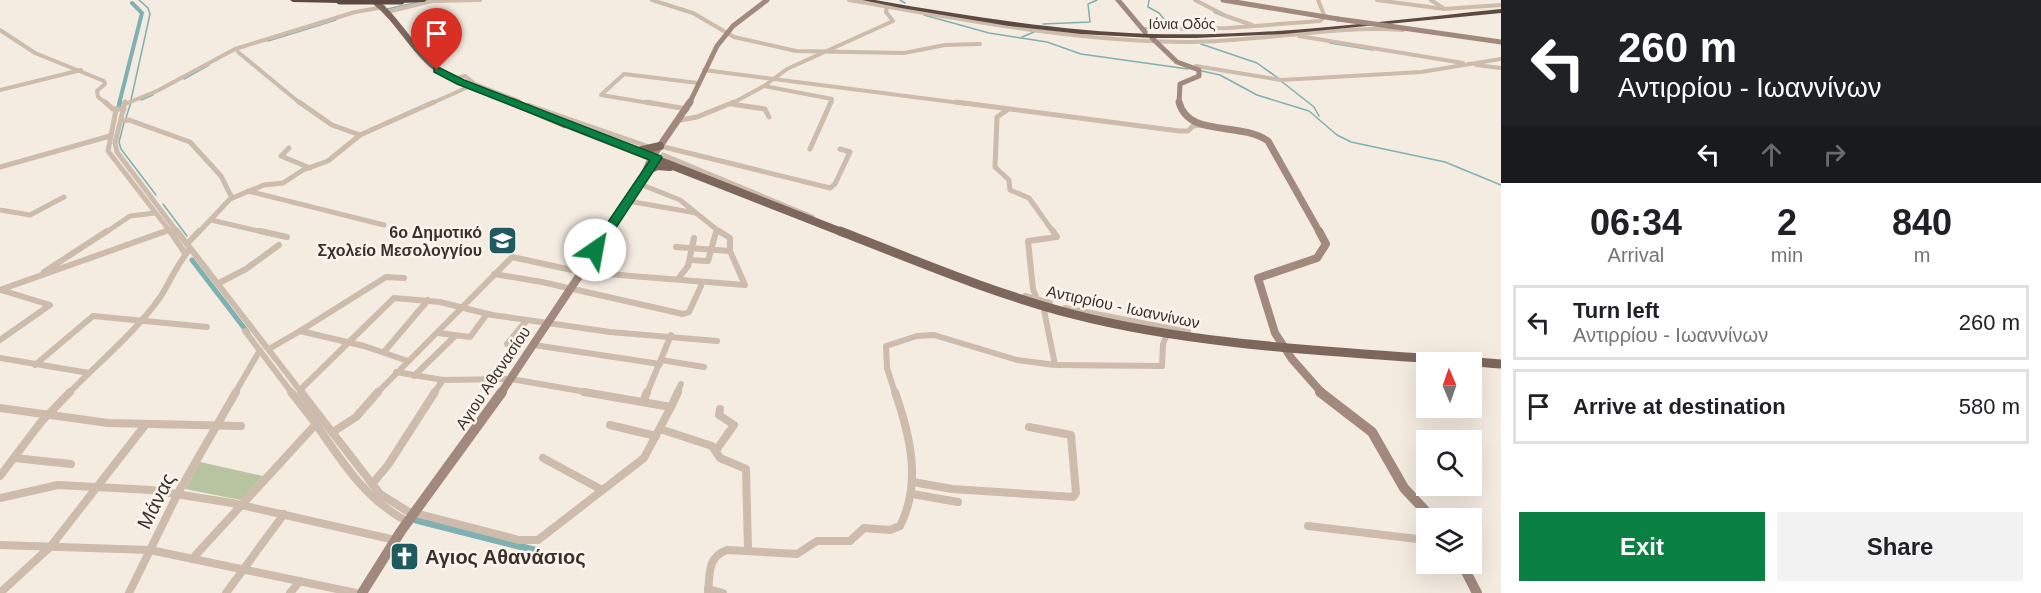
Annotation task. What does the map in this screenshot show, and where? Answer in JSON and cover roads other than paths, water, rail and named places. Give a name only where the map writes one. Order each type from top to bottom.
[{"type":"highway","points":[[293,0],[340,2],[424,0]]},
{"type":"highway","name":"Ιόνια Οδός","points":[[866,0],[1006,24],[1139,36],[1245,34],[1457,15],[1501,8]]},
{"type":"highway","name":"Ιόνια Οδός","points":[[877,0],[1028,25],[1162,34],[1235,32],[1501,8]]},
{"type":"highway","points":[[1457,15],[1480,16]]},
{"type":"main road","points":[[374,0],[428,62],[453,79],[636,151],[658,153]]},
{"type":"main road","points":[[680,120],[704,70],[726,33],[767,0]]},
{"type":"main road","points":[[1118,0],[1144,30]]},
{"type":"main road","points":[[1223,0],[1501,42]]},
{"type":"main road","points":[[1154,40],[1177,62],[1198,69],[1197,78],[1181,82],[1179,99],[1185,117],[1202,125],[1255,132],[1267,139],[1326,244],[1317,258],[1258,278],[1275,333],[1311,384],[1372,432],[1404,488],[1423,508]]},
{"type":"main road","name":"Αγιου Αθανασίου","points":[[362,593],[395,540],[549,323],[645,175],[666,138],[680,120]]},
{"type":"main road","points":[[636,151],[646,159],[645,175]]},
{"type":"main road","name":"Αντιρρίου - Ιωαννίνων","points":[[658,153],[674,166],[922,263],[1040,303],[1167,334],[1211,340],[1501,364]]},
{"type":"main road","points":[[645,175],[657,166],[674,166]]},
{"type":"main road","points":[[1467,574],[1477,593]]},
{"type":"street","points":[[187,249],[117,152],[115,143],[125,102],[153,93],[231,51],[355,12],[385,10],[432,1],[480,0]]},
{"type":"street","points":[[652,0],[693,13],[726,33],[793,51],[908,52],[945,45],[980,44]]},
{"type":"street","points":[[849,0],[1003,27],[1154,40],[1217,42],[1368,27],[1408,31]]},
{"type":"street","points":[[1196,0],[1226,16],[1259,27]]},
{"type":"street","points":[[1266,8],[1267,0]]},
{"type":"street","points":[[1144,30],[1259,27],[1312,22],[1325,17],[1318,0]]},
{"type":"street","points":[[1377,0],[1444,9],[1501,8]]},
{"type":"street","points":[[1431,0],[1444,9]]},
{"type":"street","points":[[680,120],[697,117],[730,104],[764,86],[786,69],[829,52],[861,34],[893,22],[886,12],[887,6]]},
{"type":"street","points":[[0,30],[8,38],[51,59],[82,69],[105,82],[97,91],[98,97],[116,110],[124,109]]},
{"type":"street","points":[[1292,34],[1501,68]]},
{"type":"street","points":[[238,52],[326,122],[347,133],[360,135]]},
{"type":"street","points":[[1198,69],[1281,80],[1421,72],[1501,58]]},
{"type":"street","points":[[0,90],[82,69]]},
{"type":"street","points":[[704,70],[1185,132],[1193,126],[1202,125]]},
{"type":"street","points":[[687,109],[602,95],[620,76],[626,74],[698,83]]},
{"type":"street","points":[[0,476],[46,416],[141,319],[162,292],[187,249],[232,198],[266,184],[283,183],[330,160],[360,135],[474,86],[658,153],[804,213],[822,224]]},
{"type":"street","points":[[764,86],[832,99],[810,149]]},
{"type":"street","points":[[730,104],[765,109],[769,117]]},
{"type":"street","points":[[116,110],[107,147],[109,153],[169,230],[219,283],[372,484],[389,502],[416,513],[519,540],[532,541],[544,537],[646,456],[681,384]]},
{"type":"street","points":[[1007,110],[997,116],[995,167],[1009,180],[1010,189],[1029,198],[1057,237],[1028,241],[1033,289],[1040,303],[1055,365]]},
{"type":"street","points":[[121,121],[129,120],[188,141],[221,176],[232,198]]},
{"type":"street","points":[[0,167],[110,136]]},
{"type":"street","points":[[289,148],[281,157],[310,168]]},
{"type":"street","points":[[658,153],[830,188],[835,184],[850,152],[840,149]]},
{"type":"street","points":[[333,432],[354,418],[396,372],[464,308],[512,256],[582,272],[745,285],[730,251],[731,239],[716,232],[673,194],[645,175]]},
{"type":"street","points":[[247,191],[384,225]]},
{"type":"street","points":[[0,210],[30,215],[64,197]]},
{"type":"street","points":[[628,201],[696,213]]},
{"type":"street","points":[[38,276],[130,216],[155,213]]},
{"type":"street","points":[[211,220],[287,237]]},
{"type":"street","points":[[0,290],[169,230]]},
{"type":"street","points":[[690,260],[708,261],[716,232]]},
{"type":"street","points":[[678,279],[690,260],[694,238]]},
{"type":"street","points":[[219,283],[246,269],[279,245]]},
{"type":"street","points":[[676,247],[730,251]]},
{"type":"street","points":[[494,274],[572,288],[629,304],[685,314],[689,312],[701,286]]},
{"type":"street","points":[[269,349],[386,277],[404,278]]},
{"type":"street","points":[[0,290],[50,305],[0,340]]},
{"type":"street","points":[[300,390],[351,343],[392,299],[428,300],[488,314],[640,336],[671,335],[717,341]]},
{"type":"street","points":[[384,352],[428,300]]},
{"type":"street","points":[[1040,303],[1197,334],[1211,340]]},
{"type":"street","points":[[438,333],[455,336],[472,335],[488,314]]},
{"type":"street","points":[[35,365],[89,317],[141,319],[207,327]]},
{"type":"street","points":[[507,344],[526,320]]},
{"type":"street","points":[[244,331],[372,500],[385,511],[408,522]]},
{"type":"street","points":[[300,331],[384,352],[408,361]]},
{"type":"street","points":[[723,593],[708,591],[710,563],[714,555],[725,550],[796,554],[804,552],[818,541],[850,541],[864,528],[895,529],[903,522],[912,494],[913,482],[906,432],[888,374],[885,350],[887,344],[917,336],[934,335],[1017,360],[1055,365],[1162,366],[1163,347],[1167,334]]},
{"type":"street","points":[[644,400],[671,335]]},
{"type":"street","points":[[414,376],[455,336]]},
{"type":"street","points":[[534,345],[704,367]]},
{"type":"street","name":"Μάνας","points":[[129,593],[179,491],[260,350]]},
{"type":"street","points":[[0,358],[89,373]]},
{"type":"street","points":[[396,372],[443,380],[511,379],[671,406]]},
{"type":"street","points":[[372,484],[388,465],[443,380]]},
{"type":"street","points":[[0,408],[46,416],[146,424],[241,426]]},
{"type":"street","points":[[717,449],[734,425],[719,415],[720,408]]},
{"type":"street","points":[[0,592],[51,546],[146,424]]},
{"type":"street","points":[[192,559],[316,424]]},
{"type":"street","points":[[610,424],[658,433],[717,449]]},
{"type":"street","points":[[913,482],[952,489],[1073,497],[1076,493],[1071,435],[1029,427]]},
{"type":"street","points":[[717,449],[720,458],[746,471],[748,550]]},
{"type":"street","points":[[14,458],[71,464]]},
{"type":"street","points":[[543,458],[602,490]]},
{"type":"street","points":[[0,498],[60,485],[179,491],[243,503],[395,540]]},
{"type":"street","points":[[912,494],[958,502]]},
{"type":"street","points":[[226,593],[284,514]]},
{"type":"street","points":[[1308,526],[1416,539]]},
{"type":"street","points":[[0,545],[150,550],[356,593]]},
{"type":"street","points":[[290,593],[300,581]]},
{"type":"waterway","points":[[131,100],[150,14],[148,8],[139,0]]},
{"type":"waterway","points":[[900,0],[905,3]]},
{"type":"waterway","points":[[1043,24],[1090,22],[1088,4],[1097,0]]},
{"type":"waterway","points":[[1149,0],[1148,7],[1159,13],[1171,27]]},
{"type":"waterway","points":[[387,9],[419,2]]},
{"type":"waterway","points":[[119,104],[142,13],[132,3]]},
{"type":"waterway","points":[[1214,12],[1223,16]]},
{"type":"waterway","points":[[924,15],[989,33],[1047,42],[1081,54],[1188,69]]},
{"type":"waterway","points":[[268,41],[336,20]]},
{"type":"waterway","points":[[1022,37],[1034,32]]},
{"type":"waterway","points":[[1330,43],[1373,50]]},
{"type":"waterway","points":[[1201,44],[1257,63],[1278,78]]},
{"type":"waterway","points":[[184,79],[209,65]]},
{"type":"waterway","points":[[1202,71],[1220,75],[1257,95],[1309,111],[1337,135],[1351,142],[1445,162],[1501,185]]},
{"type":"waterway","points":[[1281,81],[1314,107],[1319,116]]},
{"type":"waterway","points":[[141,100],[153,95]]},
{"type":"waterway","points":[[118,109],[120,102]]},
{"type":"waterway","points":[[126,118],[131,102]]},
{"type":"waterway","points":[[124,123],[119,142],[121,149],[156,195]]},
{"type":"waterway","points":[[163,204],[187,236]]},
{"type":"waterway","points":[[192,260],[248,333]]},
{"type":"waterway","points":[[416,520],[538,551]]},
{"type":"place","name":"6ο Δημοτικό Σχολείο Μεσολογγίου","points":[[503,241]]},
{"type":"place","name":"Αγιος Αθανάσιος","points":[[404,557]]}]
